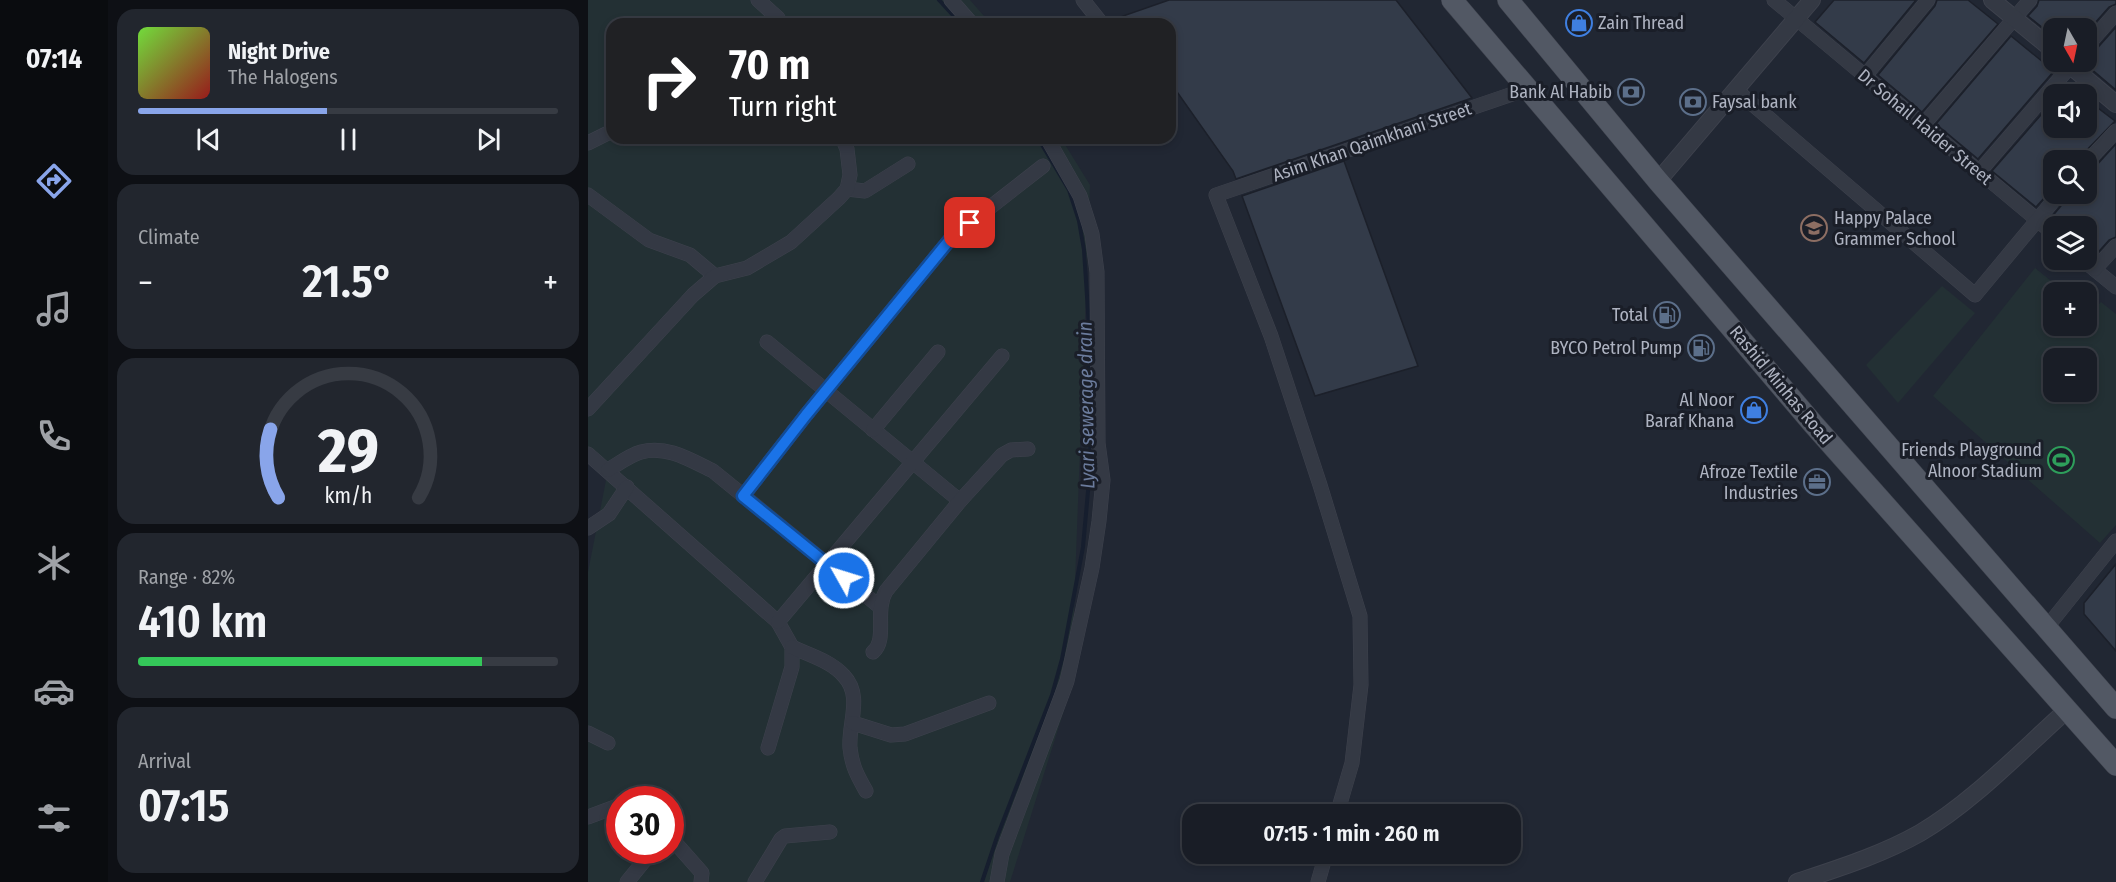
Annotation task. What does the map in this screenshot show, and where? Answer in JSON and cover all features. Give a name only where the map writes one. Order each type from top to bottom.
[{"type":"main road","name":"Rashid Minhas Road","points":[[1452,0],[1814,425],[2116,765]]},
{"type":"main road","points":[[1508,0],[1658,181],[2116,708]]},
{"type":"street","points":[[758,0],[778,18]]},
{"type":"street","points":[[951,0],[967,18]]},
{"type":"street","points":[[1083,0],[1097,18]]},
{"type":"street","name":"Dr Sohail Haider Street","points":[[1774,0],[2043,225]]},
{"type":"street","points":[[1658,181],[1812,0]]},
{"type":"street","points":[[1865,76],[1928,0]]},
{"type":"street","points":[[1992,0],[2043,42]]},
{"type":"street","points":[[1923,125],[2030,0]]},
{"type":"street","points":[[2097,35],[2116,13]]},
{"type":"street","points":[[1979,172],[2062,72]]},
{"type":"street","points":[[2080,72],[2116,104]]},
{"type":"street","name":"Asim Khan Qaimkhani Street","points":[[1341,804],[1352,763],[1360,696],[1360,616],[1320,484],[1271,336],[1216,195],[1527,89]]},
{"type":"street","points":[[1736,90],[1975,295],[2050,204]]},
{"type":"street","points":[[2097,151],[2116,131]]},
{"type":"street","points":[[588,143],[606,134]]},
{"type":"street","points":[[588,409],[693,295],[715,276],[747,267],[791,242],[847,189],[850,175],[845,144]]},
{"type":"street","points":[[997,882],[1002,854],[1067,681],[1092,568],[1103,480],[1098,443],[1097,272],[1092,234],[1080,196],[1050,144]]},
{"type":"street","points":[[847,189],[865,191],[908,164]]},
{"type":"street","points":[[743,496],[825,391],[952,237],[1043,166]]},
{"type":"street","points":[[588,195],[649,240],[690,255],[715,276]]},
{"type":"street","points":[[2097,267],[2116,246]]},
{"type":"street","points":[[2096,270],[2116,287]]},
{"type":"street","points":[[767,342],[960,501]]},
{"type":"street","points":[[873,430],[938,352]]},
{"type":"street","points":[[778,622],[1002,356]]},
{"type":"street","points":[[873,652],[880,639],[880,599],[886,591],[960,501],[1002,455],[1011,450],[1028,448]]},
{"type":"street","points":[[608,470],[640,452],[664,450],[682,455],[713,471],[879,607]]},
{"type":"street","points":[[588,454],[778,622],[792,647],[792,667],[768,747]]},
{"type":"street","points":[[588,528],[609,514],[627,488]]},
{"type":"street","points":[[2047,627],[2116,541]]},
{"type":"street","points":[[792,647],[829,663],[845,676],[854,692],[850,745],[854,771],[866,791]]},
{"type":"street","points":[[853,723],[891,735],[905,734],[989,703]]},
{"type":"street","points":[[1797,882],[1873,856],[1921,832],[1964,802],[2068,710]]},
{"type":"street","points":[[588,733],[608,743]]},
{"type":"street","points":[[588,817],[606,810]]},
{"type":"street","points":[[755,882],[785,836],[830,832]]},
{"type":"street","points":[[684,853],[702,873],[701,882]]},
{"type":"street","points":[[627,882],[642,864]]},
{"type":"street","points":[[1318,882],[1323,864]]},
{"type":"shaded area","points":[[588,0],[970,0],[986,18],[606,18],[606,144],[1065,144],[1090,185],[1071,688],[1010,882],[588,882],[588,572],[608,470],[588,453]]},
{"type":"shaded area","name":"Friends Playground Alnoor Stadium","points":[[2035,268],[2052,282],[2043,282],[2043,336],[2097,336],[2097,306],[2101,302],[2116,314],[2116,525],[2100,543],[1933,396]]},
{"type":"shaded area","points":[[1942,286],[1975,313],[1898,403],[1866,365]]},
{"type":"building","points":[[1169,0],[1396,0],[1472,98],[1236,179],[1233,171],[1176,90],[1176,18],[1124,18],[1123,16]]},
{"type":"building","points":[[1834,0],[1916,0],[1864,63],[1815,22]]},
{"type":"building","points":[[1937,0],[1968,0],[1998,24],[1922,112],[1878,75],[1935,6]]},
{"type":"building","points":[[2039,0],[2116,0],[2116,4],[2109,7],[2097,21],[2097,18],[2043,18],[2043,28],[2028,16]]},
{"type":"building","points":[[2116,27],[2116,90],[2095,72],[2097,72],[2097,48]]},
{"type":"building","points":[[2011,36],[2043,62],[2043,72],[2053,72],[1978,159],[1936,124]]},
{"type":"building","points":[[2097,107],[2115,121],[2087,150],[2043,150],[2043,199],[2036,207],[1992,171],[2043,113],[2043,138],[2097,138]]},
{"type":"building","points":[[2116,144],[2116,237],[2109,240],[2097,254],[2097,216],[2053,216],[2063,204],[2097,204],[2097,165]]},
{"type":"building","points":[[1344,161],[1418,366],[1315,396],[1242,196]]},
{"type":"building","points":[[2116,564],[2116,651],[2084,614],[2084,603]]},
{"type":"waterway","name":"Lyari sewerage drain","points":[[939,0],[956,18]]},
{"type":"waterway","name":"Lyari sewerage drain","points":[[982,882],[1052,695],[1062,659],[1083,547],[1091,458],[1088,407],[1089,327],[1084,250],[1079,221],[1069,190],[1042,144]]},
{"type":"place","name":"Zain Thread","points":[[1579,23]]},
{"type":"place","name":"Bank Al Habib","points":[[1631,92]]},
{"type":"place","name":"Faysal bank","points":[[1693,102]]},
{"type":"place","name":"Happy Palace Grammer School","points":[[1814,228]]},
{"type":"place","name":"Total","points":[[1667,315]]},
{"type":"place","name":"BYCO Petrol Pump","points":[[1701,348]]},
{"type":"place","name":"Al Noor Baraf Khana","points":[[1754,410]]},
{"type":"place","name":"Friends Playground Alnoor Stadium","points":[[2061,460]]},
{"type":"place","name":"Afroze Textile Industries","points":[[1817,482]]},
{"type":"route","points":[[844,578],[743,496],[806,415],[952,237],[970,223]]}]
